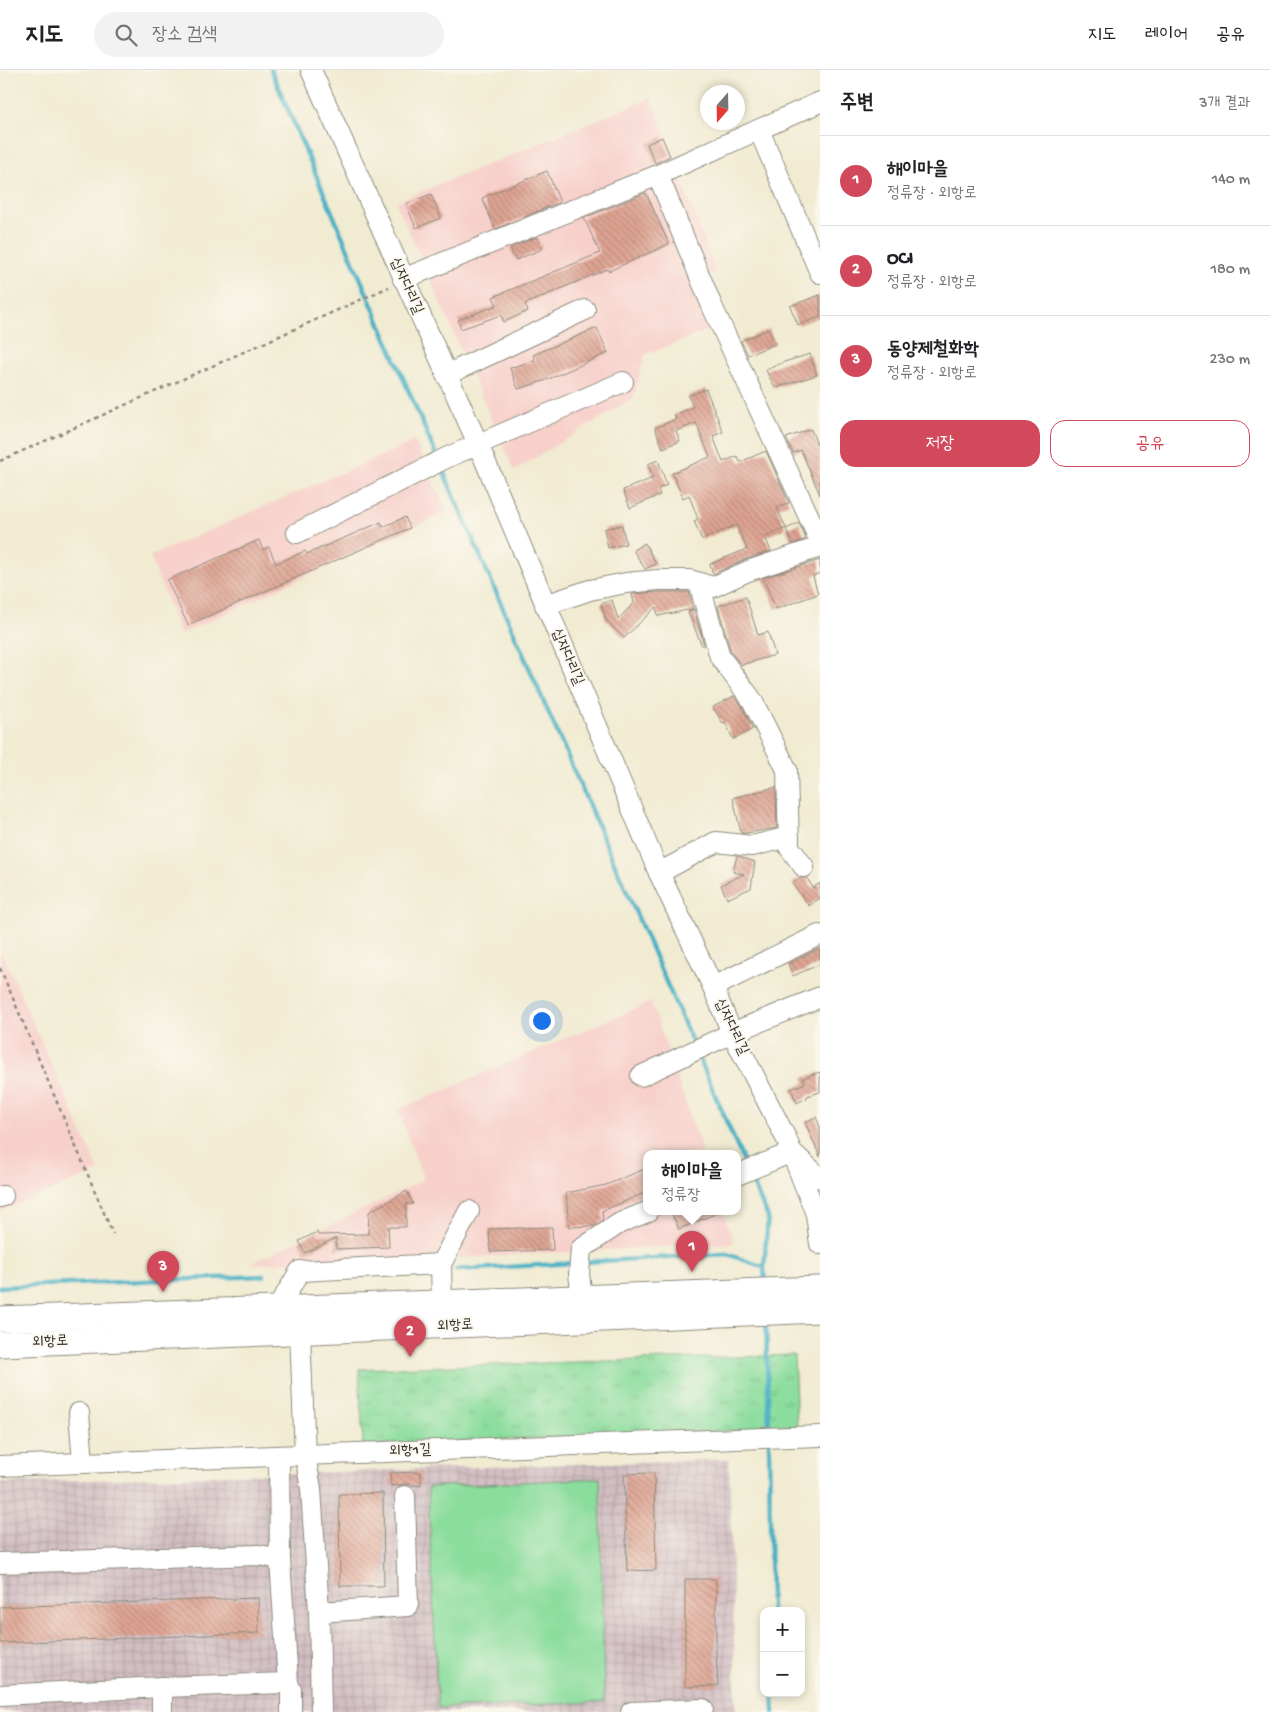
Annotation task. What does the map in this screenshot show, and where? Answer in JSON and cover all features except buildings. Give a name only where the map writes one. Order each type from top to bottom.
[{"type":"main road","name":"외항로","points":[[0,1319],[442,1303],[581,1286],[747,1302]]},
{"type":"main road","name":"외항로","points":[[785,1301],[820,1289]]},
{"type":"main road","name":"외항로","points":[[0,1344],[300,1332],[747,1302],[785,1301],[820,1310]]},
{"type":"street","name":"십자다리길","points":[[311,70],[478,444],[659,873],[713,986],[732,1033],[786,1138],[816,1214],[820,1244]]},
{"type":"street","points":[[403,279],[658,175],[820,102]]},
{"type":"street","points":[[759,130],[820,274]]},
{"type":"street","points":[[658,175],[712,306],[820,541]]},
{"type":"street","points":[[446,374],[585,310]]},
{"type":"street","points":[[297,533],[448,457],[623,382]]},
{"type":"street","points":[[545,605],[590,590],[626,583],[690,580],[713,587],[748,571],[820,547]]},
{"type":"street","points":[[699,583],[720,657],[752,700],[787,770],[790,847],[804,867]]},
{"type":"street","points":[[659,873],[716,842],[752,846],[789,837]]},
{"type":"street","points":[[713,986],[819,935]]},
{"type":"street","points":[[641,1076],[732,1033],[820,997]]},
{"type":"street","points":[[744,1172],[792,1152],[820,1178]]},
{"type":"street","points":[[442,1303],[441,1264],[469,1211]]},
{"type":"street","points":[[581,1286],[581,1249],[620,1223],[643,1213]]},
{"type":"street","points":[[278,1308],[300,1271],[441,1264]]},
{"type":"street","points":[[300,1332],[305,1455],[311,1489],[318,1612],[321,1712]]},
{"type":"street","points":[[79,1412],[83,1463]]},
{"type":"street","name":"외항1길","points":[[0,1466],[820,1436]]},
{"type":"street","points":[[279,1456],[280,1559],[288,1684],[291,1690],[291,1712]]},
{"type":"street","points":[[318,1612],[408,1606],[405,1496]]},
{"type":"street","points":[[0,1563],[259,1556],[280,1559]]},
{"type":"street","points":[[0,1695],[162,1687],[288,1684]]},
{"type":"street","points":[[162,1687],[162,1712]]},
{"type":"street","points":[[630,1712],[703,1708]]},
{"type":"path","points":[[0,461],[378,292]]},
{"type":"path","points":[[0,968],[114,1234]]},
{"type":"shaded area","points":[[651,98],[716,272],[691,285],[708,330],[645,355],[633,398],[514,471],[396,202]]},
{"type":"shaded area","points":[[415,441],[447,512],[180,634],[150,556]]},
{"type":"shaded area","points":[[2,953],[99,1171],[0,1211],[0,954]]},
{"type":"shaded area","points":[[651,1002],[702,1150],[643,1150],[643,1215],[724,1215],[734,1243],[458,1258],[249,1264],[424,1180],[398,1110]]},
{"type":"shaded area","points":[[729,1459],[736,1712],[0,1712],[0,1483]]},
{"type":"green space","points":[[794,1355],[797,1428],[363,1445],[359,1369]]},
{"type":"green space","points":[[600,1478],[604,1702],[438,1708],[428,1487]]},
{"type":"waterway","points":[[271,70],[437,457]]},
{"type":"waterway","points":[[441,466],[694,1046]]},
{"type":"waterway","points":[[698,1055],[739,1150]]},
{"type":"waterway","points":[[741,1156],[745,1165]]},
{"type":"waterway","points":[[749,1175],[768,1217],[764,1267],[765,1283]]},
{"type":"waterway","points":[[585,1262],[727,1254],[764,1267]]},
{"type":"waterway","points":[[456,1270],[574,1263]]},
{"type":"waterway","points":[[0,1287],[263,1276]]},
{"type":"waterway","points":[[766,1320],[769,1432]]},
{"type":"waterway","points":[[769,1443],[771,1607]]},
{"type":"waterway","points":[[773,1697],[774,1712]]},
{"type":"place","name":"해이마을","points":[[692,1272]]},
{"type":"place","name":"동양제철화학","points":[[163,1292]]},
{"type":"place","name":"OCI","points":[[410,1357]]}]
